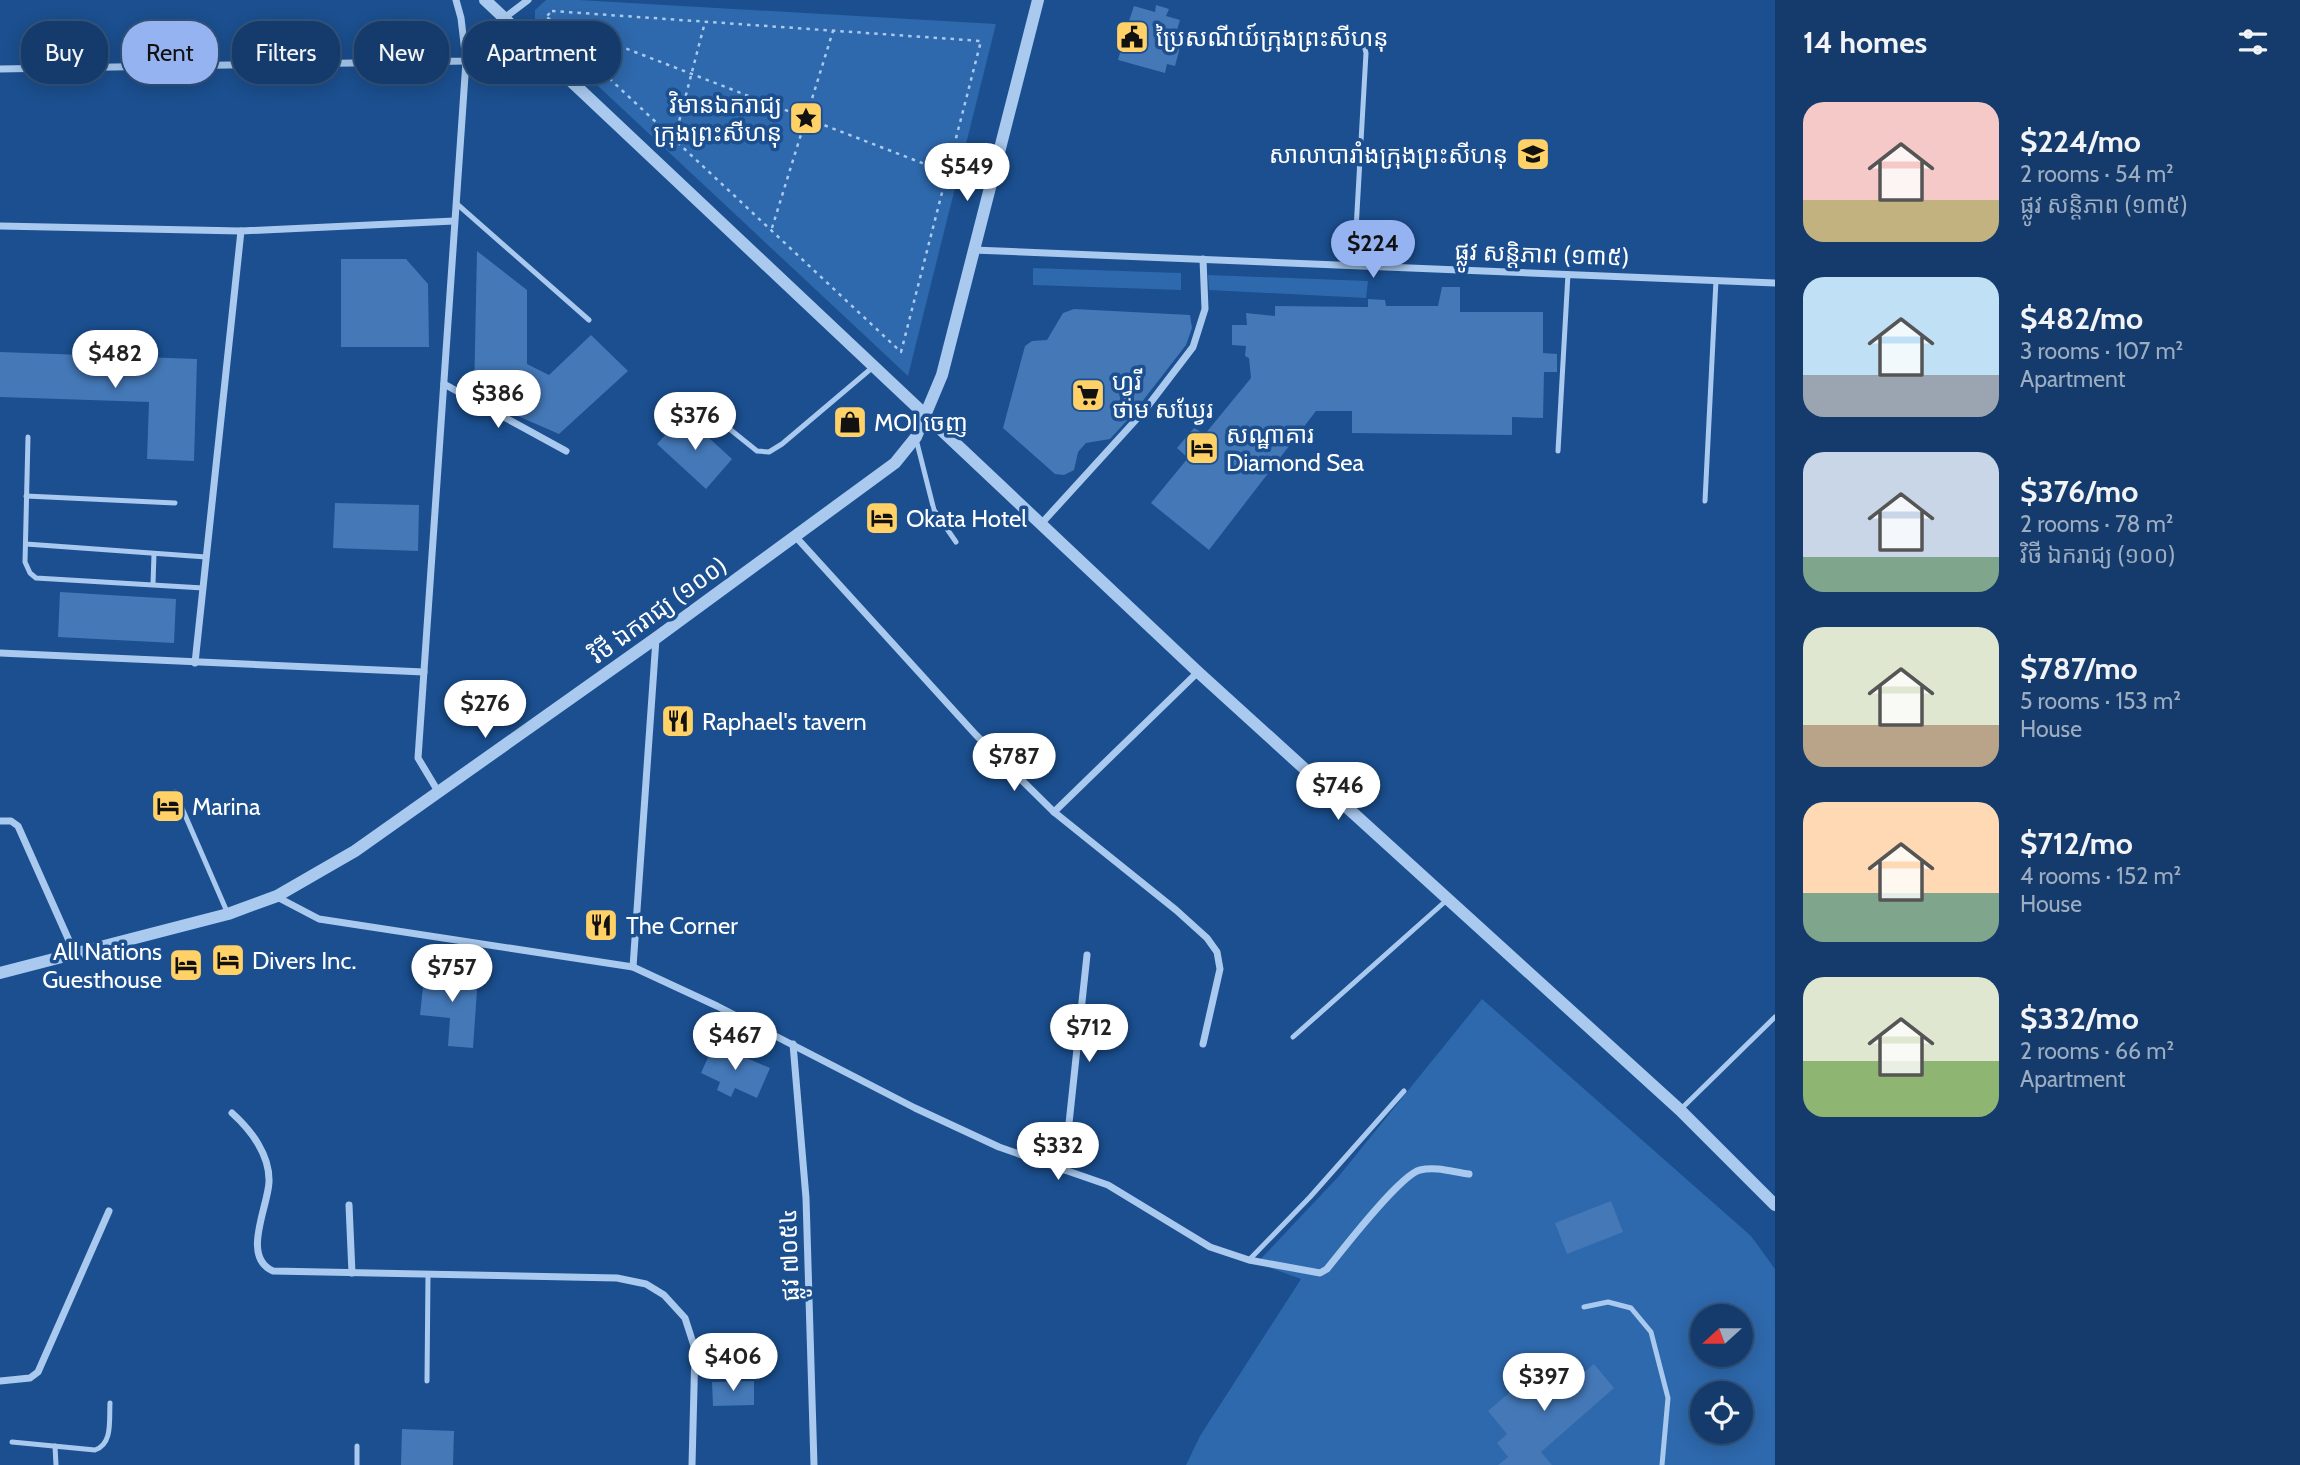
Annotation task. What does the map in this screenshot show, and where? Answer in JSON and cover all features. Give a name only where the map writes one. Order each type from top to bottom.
[{"type":"street","points":[[456,0],[463,35]]},
{"type":"street","points":[[485,0],[1198,672],[1680,1110],[1775,1205]]},
{"type":"street","points":[[498,21],[528,0]]},
{"type":"street","name":"វិថី ឯករាជ្យ (១០០)","points":[[0,973],[228,914],[277,896],[355,852],[656,638],[895,463],[916,437],[942,375],[1038,0]]},
{"type":"street","points":[[0,69],[463,61]]},
{"type":"street","points":[[439,793],[418,758],[465,84]]},
{"type":"street","points":[[0,226],[241,231],[454,220]]},
{"type":"street","points":[[195,663],[241,231]]},
{"type":"street","name":"ផ្លូវ សន្តិភាព (១៣៥)","points":[[972,250],[1775,283]]},
{"type":"street","points":[[1041,524],[1144,411],[1194,347],[1205,309],[1203,259]]},
{"type":"street","points":[[444,384],[566,451]]},
{"type":"street","points":[[795,536],[976,735],[1054,812],[1207,938],[1217,952],[1220,969],[1203,1044]]},
{"type":"street","points":[[633,967],[656,638]]},
{"type":"street","points":[[0,653],[425,672]]},
{"type":"street","points":[[1054,812],[1198,672]]},
{"type":"street","points":[[0,821],[11,821],[18,826],[75,954]]},
{"type":"street","points":[[277,896],[319,919],[633,967],[999,1147],[1108,1185],[1210,1247],[1249,1260],[1320,1273],[1327,1269],[1397,1187],[1417,1171],[1434,1168],[1469,1174]]},
{"type":"street","points":[[1064,1170],[1087,955]]},
{"type":"street","name":"ផ្លូវ ៧០៥៤","points":[[793,1044],[807,1211],[814,1465]]},
{"type":"street","points":[[232,1113],[244,1124],[262,1149],[269,1181],[259,1221],[258,1258],[264,1268],[273,1271],[617,1278],[646,1284],[664,1295],[685,1318],[695,1349],[692,1465]]},
{"type":"street","points":[[349,1205],[352,1273]]},
{"type":"street","points":[[0,1381],[30,1378],[38,1372],[109,1211]]},
{"type":"lane","points":[[1354,265],[1366,53],[1363,40]]},
{"type":"lane","points":[[457,204],[589,320]]},
{"type":"lane","points":[[1558,450],[1568,274]]},
{"type":"lane","points":[[1705,501],[1716,280]]},
{"type":"lane","points":[[696,402],[757,451],[769,452],[782,444],[873,366]]},
{"type":"lane","points":[[28,437],[25,562],[30,573],[36,578],[203,588]]},
{"type":"lane","points":[[916,437],[934,510],[956,542]]},
{"type":"lane","points":[[26,496],[174,503]]},
{"type":"lane","points":[[26,544],[206,557]]},
{"type":"lane","points":[[153,584],[154,554]]},
{"type":"lane","points":[[175,792],[228,914]]},
{"type":"lane","points":[[1293,1037],[1448,899]]},
{"type":"lane","points":[[1680,1110],[1775,1017]]},
{"type":"lane","points":[[1249,1260],[1319,1188],[1404,1091]]},
{"type":"lane","points":[[427,1381],[428,1274]]},
{"type":"lane","points":[[1584,1307],[1608,1302],[1631,1308],[1651,1332],[1668,1398],[1662,1465]]},
{"type":"lane","points":[[12,1442],[95,1450],[101,1448],[107,1441],[110,1403]]},
{"type":"lane","points":[[357,1446],[357,1465]]},
{"type":"lane","points":[[55,1447],[56,1465]]},
{"type":"path","points":[[552,11],[981,41],[901,352],[547,18],[552,11]]},
{"type":"path","points":[[547,18],[948,173]]},
{"type":"path","points":[[674,137],[705,22]]},
{"type":"path","points":[[771,229],[834,31]]},
{"type":"shaded area","points":[[546,0],[579,0],[996,24],[908,376],[596,84],[621,84],[621,21],[535,21],[535,10]]},
{"type":"shaded area","points":[[1033,268],[1181,273],[1181,290],[1033,285]]},
{"type":"shaded area","points":[[1208,275],[1368,281],[1366,298],[1209,290]]},
{"type":"shaded area","points":[[1482,999],[1751,1236],[1775,1269],[1775,1465],[1186,1465],[1200,1436],[1301,1279],[1257,1263],[1339,1176]]},
{"type":"building","points":[[1156,5],[1169,9],[1166,16],[1180,20],[1177,30],[1184,32],[1175,66],[1167,64],[1165,73],[1118,60],[1123,42],[1116,40],[1121,22],[1128,24],[1134,6],[1155,12]]},
{"type":"building","points":[[477,251],[527,290],[527,364],[549,375],[591,335],[628,371],[559,434],[474,394]]},
{"type":"building","points":[[341,259],[406,259],[428,284],[429,347],[341,347]]},
{"type":"building","points":[[1442,287],[1460,287],[1460,312],[1543,312],[1543,353],[1557,354],[1557,372],[1544,372],[1543,418],[1512,417],[1512,435],[1352,433],[1352,411],[1316,411],[1209,550],[1151,503],[1188,458],[1177,448],[1194,428],[1205,434],[1251,378],[1249,358],[1245,356],[1246,346],[1232,345],[1232,325],[1247,325],[1246,313],[1275,316],[1275,306],[1368,307],[1368,299],[1385,300],[1386,306],[1438,306]]},
{"type":"building","points":[[1074,309],[1190,315],[1192,328],[1186,345],[1131,416],[1110,439],[1086,443],[1078,452],[1074,470],[1064,475],[1055,474],[1003,428],[1025,346],[1032,341],[1047,340],[1063,313]]},
{"type":"building","points":[[0,352],[197,359],[194,461],[147,459],[149,402],[0,397]]},
{"type":"building","points":[[684,415],[732,459],[706,489],[657,444]]},
{"type":"building","points":[[335,503],[419,505],[418,551],[333,548]]},
{"type":"building","points":[[60,592],[176,599],[174,643],[58,637]]},
{"type":"building","points":[[425,968],[451,971],[450,975],[478,976],[473,1048],[448,1046],[450,1018],[420,1015]]},
{"type":"building","points":[[714,1044],[770,1068],[757,1098],[735,1088],[731,1097],[717,1090],[720,1082],[701,1073]]},
{"type":"building","points":[[1611,1201],[1623,1232],[1567,1254],[1555,1223]]},
{"type":"building","points":[[1594,1364],[1614,1388],[1541,1452],[1552,1465],[1498,1465],[1508,1457],[1497,1443],[1507,1434],[1488,1411],[1539,1367],[1562,1391]]},
{"type":"building","points":[[754,1381],[754,1405],[713,1406],[712,1382]]},
{"type":"building","points":[[402,1429],[454,1431],[453,1465],[401,1465]]},
{"type":"place","name":"ប្រៃសណីយ៍ក្រុងព្រះសីហនុ","points":[[1132,37]]},
{"type":"place","name":"វិមានឯករាជ្យ ក្រុងព្រះសីហនុ","points":[[806,118]]},
{"type":"place","name":"សាលាបារាំងក្រុងព្រះសីហនុ","points":[[1533,154]]},
{"type":"place","name":"ហ្វូរី ថាម សឃ្វែរ","points":[[1088,395]]},
{"type":"place","name":"MOI ចេញ","points":[[850,422]]},
{"type":"place","name":"សណ្ឋាគារ Diamond Sea","points":[[1202,448]]},
{"type":"place","name":"Okata Hotel","points":[[882,518]]},
{"type":"place","name":"Raphael's tavern","points":[[678,721]]},
{"type":"place","name":"Marina","points":[[168,806]]},
{"type":"place","name":"The Corner","points":[[601,925]]},
{"type":"place","name":"Divers Inc.","points":[[228,960]]},
{"type":"place","name":"All Nations Guesthouse","points":[[186,965]]}]
